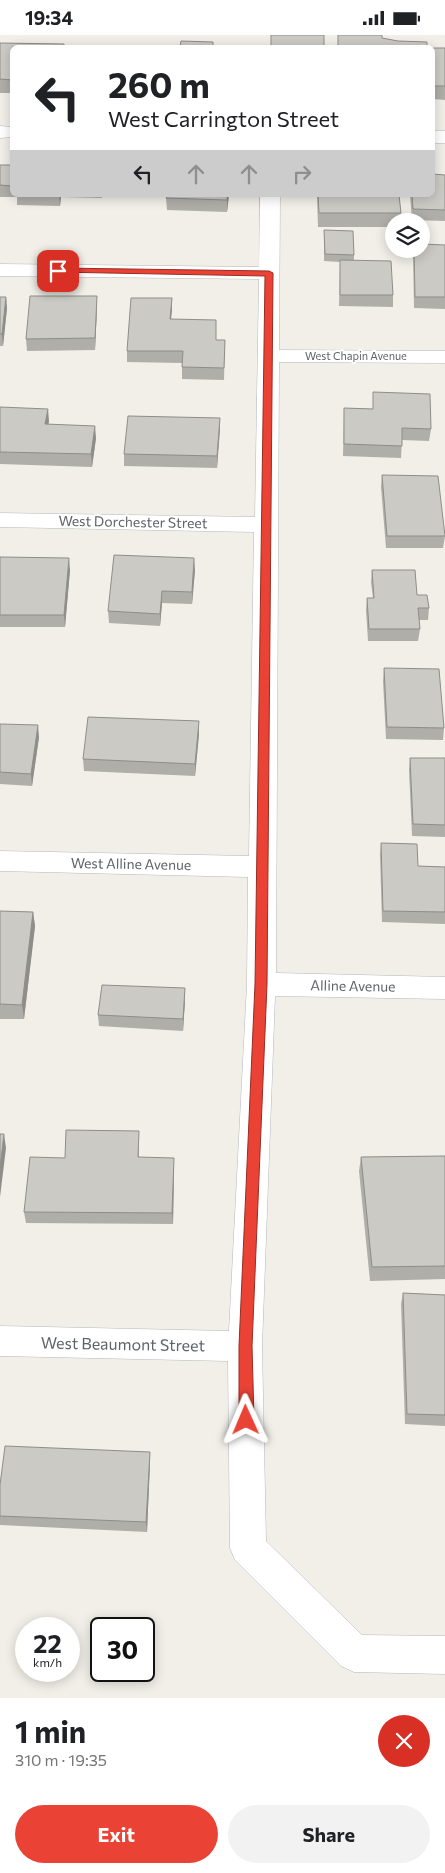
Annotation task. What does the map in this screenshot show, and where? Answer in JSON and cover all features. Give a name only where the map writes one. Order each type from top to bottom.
[{"type":"street","points":[[270,197],[261,984],[246,1346],[248,1548],[354,1653],[445,1655]]},
{"type":"street","points":[[0,270],[269,273]]},
{"type":"street","name":"West Chapin Avenue","points":[[268,356],[445,357]]},
{"type":"street","name":"West Dorchester Street","points":[[0,520],[266,525]]},
{"type":"street","name":"West Alline Avenue","points":[[0,861],[263,867]]},
{"type":"street","name":"Alline Avenue","points":[[261,984],[445,988]]},
{"type":"street","name":"West Beaumont Street","points":[[0,1341],[246,1346]]},
{"type":"building","points":[[271,35],[324,35],[324,45],[271,45]]},
{"type":"building","points":[[338,35],[382,35],[382,38],[398,41],[427,42],[427,45],[338,45]]},
{"type":"building","points":[[181,41],[213,42],[213,45],[180,45]]},
{"type":"building","points":[[0,43],[64,44],[10,45],[10,80],[0,79]]},
{"type":"building","points":[[435,48],[445,48],[445,86],[435,86]]},
{"type":"building","points":[[0,165],[10,165],[10,186],[0,185]]},
{"type":"building","points":[[435,174],[445,175],[445,210],[413,209],[412,197],[435,197]]},
{"type":"building","points":[[227,197],[227,200],[166,198]]},
{"type":"building","points":[[318,197],[399,197],[401,213],[319,213]]},
{"type":"building","points":[[324,230],[353,231],[354,255],[325,254]]},
{"type":"building","points":[[430,244],[445,245],[445,297],[415,297],[414,258],[430,258]]},
{"type":"building","points":[[340,260],[391,261],[393,295],[340,295]]},
{"type":"building","points":[[30,296],[97,296],[95,338],[26,339]]},
{"type":"building","points":[[0,297],[6,297],[2,334],[0,334]]},
{"type":"building","points":[[131,298],[172,298],[170,319],[216,320],[216,340],[225,340],[224,368],[182,367],[183,351],[127,351]]},
{"type":"building","points":[[373,392],[430,394],[431,429],[402,428],[402,446],[344,444],[344,408],[373,409]]},
{"type":"building","points":[[0,407],[48,409],[45,424],[95,426],[91,454],[0,452]]},
{"type":"building","points":[[128,416],[220,418],[217,456],[124,454]]},
{"type":"building","points":[[382,475],[438,476],[445,536],[387,536]]},
{"type":"building","points":[[114,555],[194,558],[192,592],[162,591],[160,614],[108,611]]},
{"type":"building","points":[[0,557],[69,558],[64,615],[0,615]]},
{"type":"building","points":[[372,570],[415,570],[417,595],[427,595],[429,608],[418,608],[420,629],[369,629],[367,598],[374,598]]},
{"type":"building","points":[[384,668],[439,669],[444,728],[387,727]]},
{"type":"building","points":[[88,717],[199,721],[195,764],[83,759]]},
{"type":"building","points":[[0,724],[38,725],[31,774],[0,772]]},
{"type":"building","points":[[410,758],[445,758],[445,825],[413,824]]},
{"type":"building","points":[[381,843],[417,844],[418,866],[445,867],[445,912],[383,911]]},
{"type":"building","points":[[0,911],[33,912],[22,1005],[0,1004]]},
{"type":"building","points":[[102,985],[185,988],[183,1019],[98,1015]]},
{"type":"building","points":[[66,1130],[139,1131],[138,1157],[174,1158],[172,1213],[24,1212],[30,1157],[65,1158]]},
{"type":"building","points":[[0,1134],[4,1134],[0,1167]]},
{"type":"building","points":[[445,1156],[445,1266],[372,1267],[361,1157]]},
{"type":"building","points":[[403,1293],[445,1295],[445,1415],[407,1414]]},
{"type":"building","points":[[5,1446],[150,1452],[146,1522],[0,1516],[0,1485]]},
{"type":"route","points":[[58,271],[269,273],[261,984],[246,1346],[246,1420]]}]
